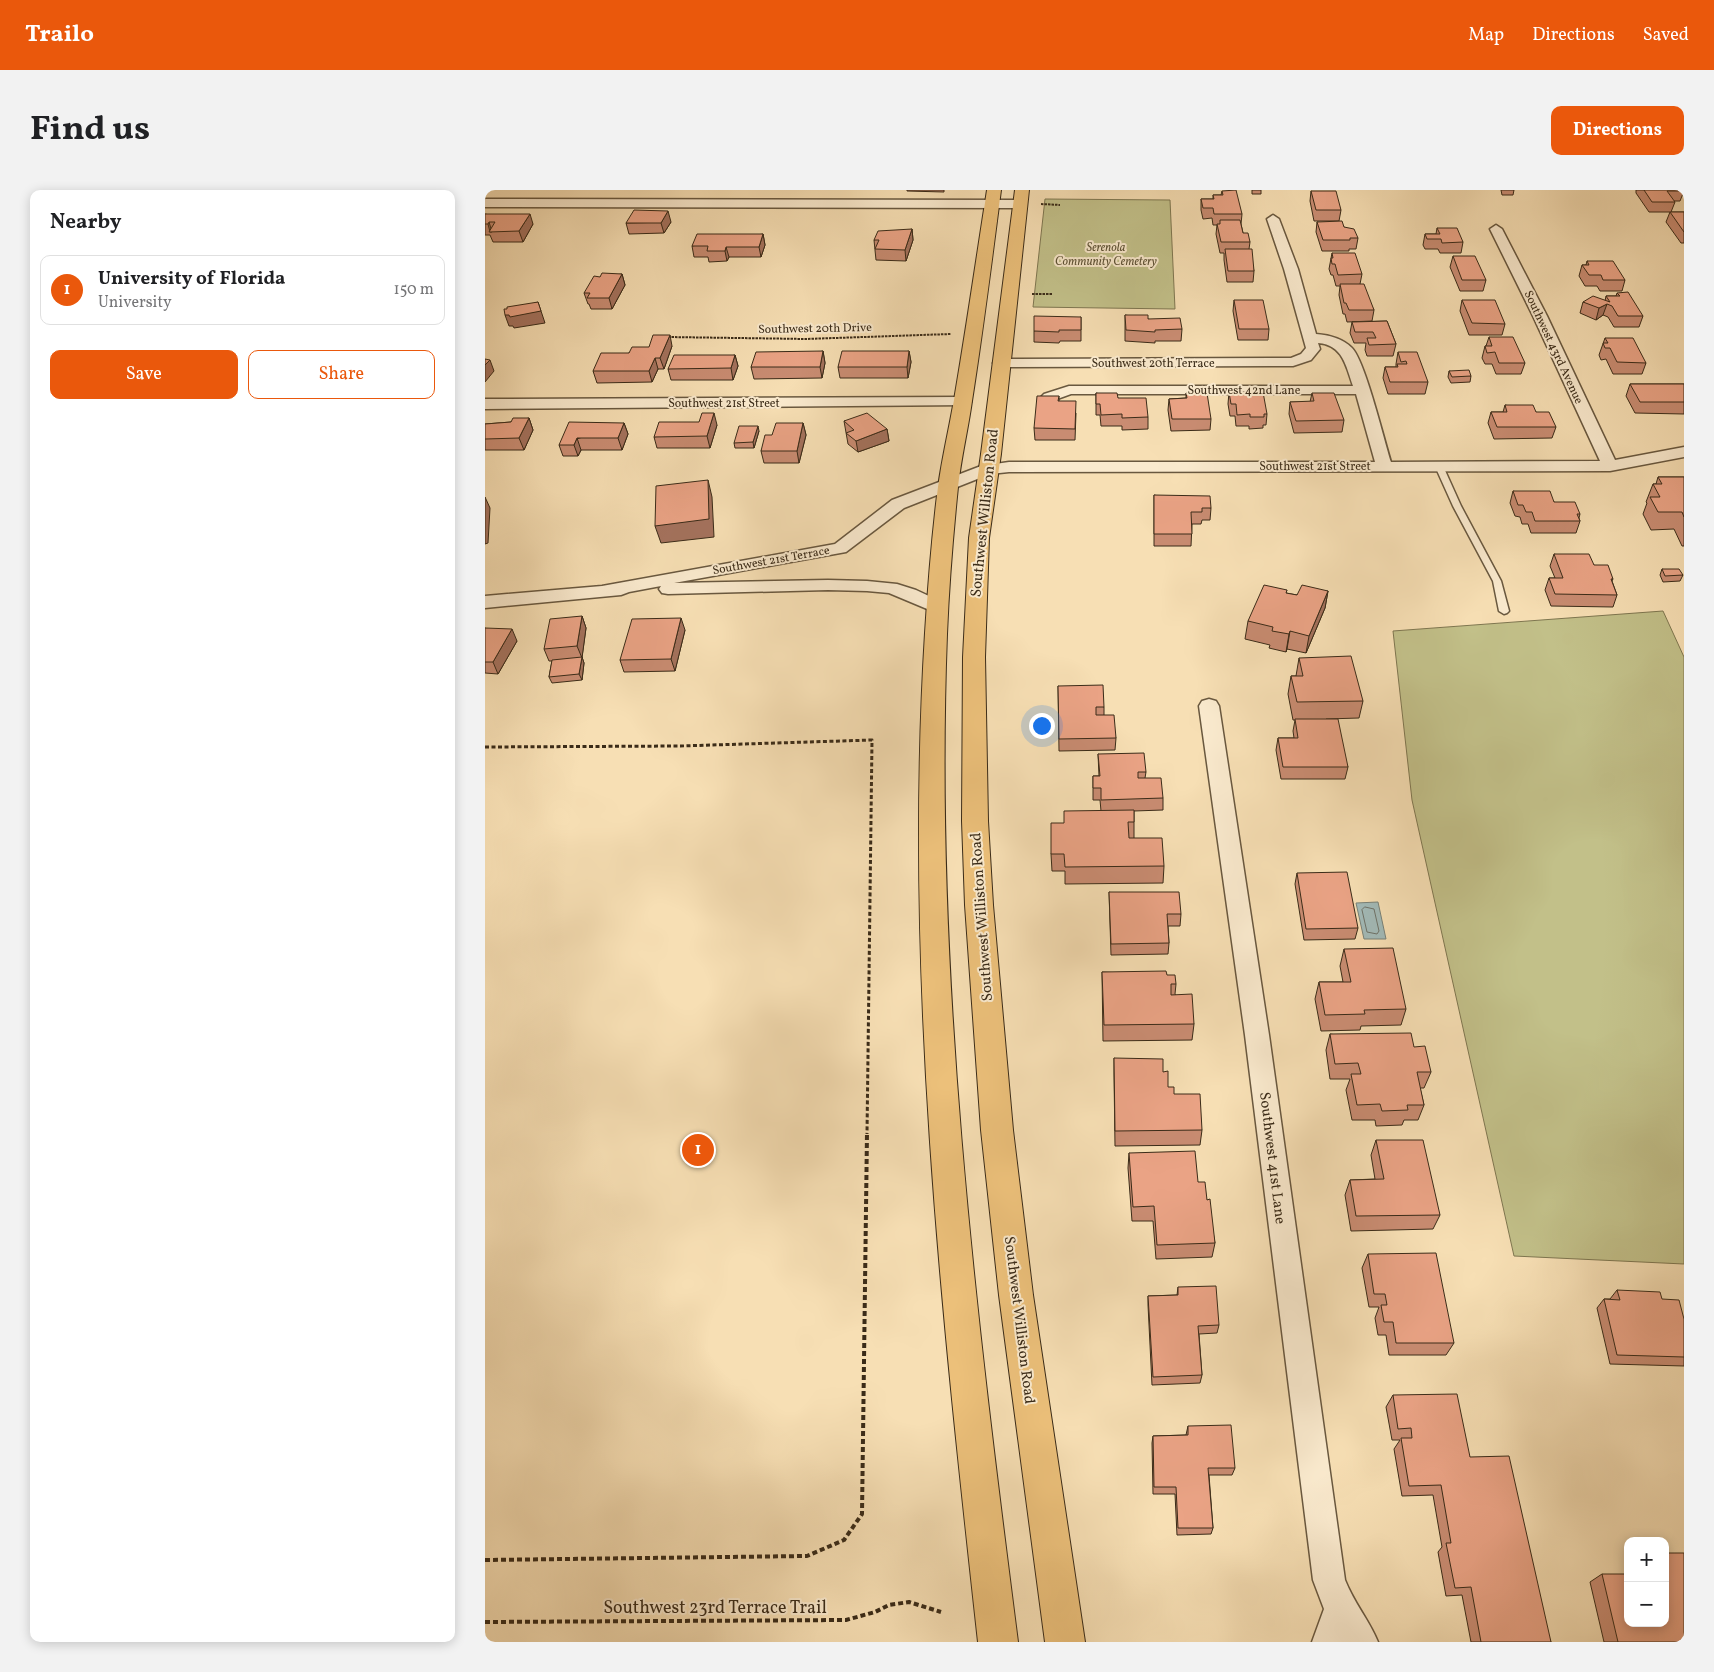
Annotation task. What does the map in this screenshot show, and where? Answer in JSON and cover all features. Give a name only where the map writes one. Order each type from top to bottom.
[{"type":"highway","points":[[993,197],[963,402],[948,485],[937,607],[932,700],[932,768],[933,909],[938,1025],[956,1256],[998,1642]]},
{"type":"highway","name":"Southwest Williston Road","points":[[1021,197],[1000,363],[991,454],[987,469],[979,538],[974,640],[974,753],[979,904],[997,1130],[1015,1295],[1065,1642]]},
{"type":"street","points":[[485,203],[1021,197]]},
{"type":"street","points":[[1273,219],[1291,269],[1310,338],[1339,344],[1348,352],[1384,466]]},
{"type":"street","name":"Southwest 43rd Avenue","points":[[1496,229],[1540,316],[1610,466]]},
{"type":"street","name":"Southwest 20th Terrace","points":[[1000,363],[1293,362],[1306,357],[1313,349],[1310,338]]},
{"type":"street","name":"Southwest 42nd Lane","points":[[1049,397],[1069,390],[1361,390]]},
{"type":"street","name":"Southwest 21st Street","points":[[485,404],[963,402]]},
{"type":"street","name":"Southwest 21st Street","points":[[948,485],[987,469],[1009,467],[1610,466],[1684,452]]},
{"type":"street","name":"Southwest 21st Terrace","points":[[608,590],[840,548],[898,504],[948,485]]},
{"type":"street","name":"Southwest 21st Terrace","points":[[485,602],[608,590],[828,585],[891,588],[910,594],[937,607]]},
{"type":"street","name":"Southwest 41st Lane","points":[[1209,706],[1257,1035],[1329,1580],[1340,1609],[1362,1642]]},
{"type":"street","points":[[1328,1642],[1340,1609]]},
{"type":"lane","points":[[1439,466],[1457,506],[1497,581],[1504,611]]},
{"type":"path","name":"Southwest 20th Drive","points":[[667,337],[806,339],[973,335]]},
{"type":"path","points":[[485,747],[680,746],[872,740],[863,1514],[843,1540],[807,1556],[485,1560]]},
{"type":"path","name":"Southwest 23rd Terrace Trail","points":[[485,1622],[846,1620],[875,1612],[889,1605],[909,1602],[941,1612]]},
{"type":"green space","name":"Serenola Community Cemetery","points":[[1045,199],[1170,200],[1175,309],[1033,307]]},
{"type":"green space","points":[[1663,611],[1684,657],[1684,1264],[1514,1256],[1412,800],[1393,631]]},
{"type":"water","points":[[1378,902],[1386,939],[1364,939],[1356,903]]},
{"type":"building","points":[[1236,190],[1242,214],[1214,214],[1213,208],[1203,208],[1201,199],[1214,199],[1213,195],[1223,195],[1222,191]]},
{"type":"building","points":[[1644,190],[1684,191],[1667,191],[1675,202],[1652,202]]},
{"type":"building","points":[[1311,191],[1336,191],[1341,210],[1316,210]]},
{"type":"building","points":[[634,210],[668,211],[661,223],[626,223]]},
{"type":"building","points":[[1670,212],[1684,212],[1684,232]]},
{"type":"building","points":[[485,214],[530,214],[519,231],[489,232],[495,222],[485,224]]},
{"type":"building","points":[[1220,220],[1240,220],[1243,233],[1248,233],[1250,242],[1221,242],[1217,224],[1220,224]]},
{"type":"building","points":[[1342,221],[1344,227],[1354,229],[1358,238],[1350,238],[1350,240],[1323,240],[1317,222]]},
{"type":"building","points":[[1437,228],[1457,228],[1463,242],[1442,243],[1441,239],[1427,239],[1425,234],[1440,234]]},
{"type":"building","points":[[912,229],[905,250],[875,249],[879,240],[874,240],[878,231]]},
{"type":"building","points":[[697,234],[763,234],[759,247],[726,247],[725,251],[707,251],[708,246],[692,246]]},
{"type":"building","points":[[1225,249],[1252,249],[1254,271],[1228,271]]},
{"type":"building","points":[[1332,253],[1355,253],[1362,274],[1338,275],[1335,264],[1332,264]]},
{"type":"building","points":[[1453,256],[1475,256],[1486,280],[1462,280]]},
{"type":"building","points":[[1587,261],[1613,261],[1625,280],[1603,280],[1601,275],[1589,275],[1582,265],[1589,265]]},
{"type":"building","points":[[602,273],[622,274],[609,298],[587,298],[590,293],[584,293],[594,276],[600,277]]},
{"type":"building","points":[[1340,284],[1364,284],[1374,310],[1349,310],[1346,303],[1344,303]]},
{"type":"building","points":[[1628,292],[1643,316],[1618,316],[1612,306],[1607,304],[1599,308],[1583,302],[1593,296],[1610,302],[1606,296],[1620,296],[1617,293]]},
{"type":"building","points":[[1234,300],[1263,300],[1269,329],[1239,329]]},
{"type":"building","points":[[1462,300],[1495,300],[1505,324],[1472,323]]},
{"type":"building","points":[[538,302],[541,311],[510,317],[505,315],[504,309],[507,309],[507,307]]},
{"type":"building","points":[[1125,315],[1148,315],[1148,319],[1180,318],[1182,329],[1155,330],[1155,332],[1126,330]]},
{"type":"building","points":[[1034,316],[1081,317],[1081,330],[1059,330],[1059,332],[1034,331]]},
{"type":"building","points":[[1387,321],[1396,344],[1369,345],[1367,338],[1376,338],[1373,332],[1355,332],[1352,322]]},
{"type":"building","points":[[653,335],[670,335],[660,358],[655,358],[649,371],[593,371],[601,353],[629,353],[632,347],[649,347]]},
{"type":"building","points":[[1489,337],[1513,337],[1525,363],[1499,363],[1495,352],[1487,353],[1485,346],[1492,346]]},
{"type":"building","points":[[1605,338],[1633,338],[1646,363],[1617,362],[1610,348],[1605,348],[1603,343],[1608,343]]},
{"type":"building","points":[[823,351],[820,367],[751,367],[756,352]]},
{"type":"building","points":[[842,351],[909,351],[907,367],[838,367]]},
{"type":"building","points":[[1398,352],[1417,352],[1428,382],[1390,382],[1385,367],[1398,367],[1397,364],[1407,364],[1406,361],[1401,362]]},
{"type":"building","points":[[674,355],[735,355],[731,368],[668,369]]},
{"type":"building","points":[[1469,370],[1471,376],[1452,377],[1449,371]]},
{"type":"building","points":[[1630,384],[1684,384],[1684,402],[1640,402]]},
{"type":"building","points":[[1229,392],[1263,392],[1267,414],[1264,414],[1264,417],[1250,417],[1250,414],[1237,415],[1236,404],[1231,404]]},
{"type":"building","points":[[1096,393],[1117,393],[1118,398],[1146,398],[1148,417],[1122,418],[1122,414],[1101,415],[1100,404],[1096,404]]},
{"type":"building","points":[[1186,393],[1207,393],[1211,419],[1172,419],[1169,399],[1187,398]]},
{"type":"building","points":[[1312,393],[1334,393],[1344,420],[1296,421],[1290,402],[1314,401]]},
{"type":"building","points":[[1037,396],[1059,396],[1058,401],[1076,401],[1075,429],[1034,428]]},
{"type":"building","points":[[1505,405],[1533,405],[1536,412],[1549,412],[1556,427],[1497,427],[1491,412],[1507,412]]},
{"type":"building","points":[[702,413],[714,413],[707,436],[654,437],[659,422],[699,422]]},
{"type":"building","points":[[867,413],[887,429],[856,441],[846,433],[854,430],[844,421]]},
{"type":"building","points":[[513,418],[529,418],[519,438],[485,439],[485,424],[511,422]]},
{"type":"building","points":[[569,422],[624,423],[618,438],[577,438],[574,445],[559,445]]},
{"type":"building","points":[[776,423],[803,423],[797,451],[761,451],[765,435],[772,435]]},
{"type":"building","points":[[739,426],[758,426],[753,442],[734,443]]},
{"type":"building","points":[[1658,477],[1684,477],[1684,517],[1682,512],[1658,512],[1650,497],[1660,497],[1653,484],[1662,484]]},
{"type":"building","points":[[708,480],[709,519],[655,526],[656,486]]},
{"type":"building","points":[[1513,491],[1550,491],[1554,502],[1575,502],[1580,514],[1577,514],[1580,521],[1535,521],[1532,512],[1526,512],[1523,505],[1518,505]]},
{"type":"building","points":[[1154,495],[1210,496],[1211,508],[1202,508],[1202,512],[1191,512],[1192,534],[1154,534]]},
{"type":"building","points":[[1554,554],[1589,554],[1594,565],[1608,565],[1617,595],[1555,594],[1549,578],[1563,578]]},
{"type":"building","points":[[1662,569],[1679,569],[1683,575],[1665,576]]},
{"type":"building","points":[[1264,585],[1287,590],[1286,593],[1297,595],[1302,585],[1328,591],[1309,636],[1290,631],[1289,634],[1272,631],[1273,627],[1248,621]]},
{"type":"building","points":[[582,616],[577,646],[544,649],[550,619]]},
{"type":"building","points":[[681,618],[671,659],[620,660],[632,619]]},
{"type":"building","points":[[485,628],[512,629],[493,662],[485,662]]},
{"type":"building","points":[[1351,656],[1363,701],[1297,702],[1291,676],[1303,676],[1299,658]]},
{"type":"building","points":[[582,657],[579,674],[549,677],[552,660]]},
{"type":"building","points":[[1103,685],[1104,707],[1096,707],[1096,715],[1114,715],[1116,738],[1059,739],[1058,686]]},
{"type":"building","points":[[1295,719],[1338,719],[1348,767],[1283,767],[1278,738],[1298,738]]},
{"type":"building","points":[[1144,753],[1146,772],[1138,772],[1138,778],[1161,778],[1163,798],[1101,800],[1101,788],[1093,788],[1093,776],[1100,776],[1098,754]]},
{"type":"building","points":[[1134,810],[1134,822],[1128,822],[1129,838],[1162,838],[1164,866],[1065,867],[1064,854],[1051,854],[1051,823],[1064,823],[1064,811]]},
{"type":"building","points":[[1347,872],[1358,928],[1306,929],[1297,873]]},
{"type":"building","points":[[1109,892],[1179,892],[1181,914],[1167,914],[1169,943],[1111,944]]},
{"type":"building","points":[[1393,948],[1406,1009],[1364,1010],[1365,1014],[1325,1015],[1319,982],[1351,982],[1344,949]]},
{"type":"building","points":[[1166,971],[1167,975],[1175,975],[1176,984],[1171,984],[1171,995],[1192,994],[1194,1024],[1104,1025],[1102,972]]},
{"type":"building","points":[[1411,1033],[1414,1047],[1425,1046],[1431,1072],[1417,1072],[1424,1105],[1407,1105],[1408,1110],[1382,1111],[1380,1104],[1357,1105],[1351,1074],[1361,1074],[1358,1063],[1335,1064],[1330,1034]]},
{"type":"building","points":[[1114,1058],[1163,1059],[1163,1072],[1168,1071],[1168,1087],[1174,1087],[1174,1094],[1200,1094],[1202,1130],[1115,1131]]},
{"type":"building","points":[[1376,1140],[1423,1140],[1440,1215],[1356,1216],[1350,1180],[1384,1179]]},
{"type":"building","points":[[1195,1151],[1198,1182],[1205,1182],[1207,1200],[1210,1199],[1215,1243],[1157,1245],[1154,1206],[1133,1207],[1129,1153]]},
{"type":"building","points":[[1436,1253],[1454,1343],[1396,1343],[1393,1322],[1384,1322],[1381,1305],[1387,1305],[1385,1294],[1374,1294],[1368,1254]]},
{"type":"building","points":[[1216,1286],[1219,1325],[1198,1326],[1202,1375],[1153,1377],[1148,1296],[1178,1295],[1178,1287]]},
{"type":"building","points":[[1617,1290],[1660,1292],[1662,1299],[1679,1300],[1684,1319],[1684,1357],[1617,1355],[1604,1299],[1620,1300]]},
{"type":"building","points":[[1457,1394],[1470,1457],[1509,1456],[1551,1642],[1481,1642],[1471,1587],[1455,1588],[1446,1543],[1451,1543],[1441,1485],[1409,1486],[1401,1438],[1412,1438],[1411,1428],[1398,1429],[1393,1395]]},
{"type":"building","points":[[1231,1425],[1235,1468],[1208,1468],[1213,1528],[1178,1528],[1176,1487],[1154,1487],[1153,1436],[1188,1435],[1188,1426]]},
{"type":"building","points":[[1669,1553],[1684,1553],[1684,1642],[1618,1642],[1602,1574],[1624,1574],[1624,1627],[1669,1627]]},
{"type":"place","name":"University of Florida","points":[[698,1150]]}]
